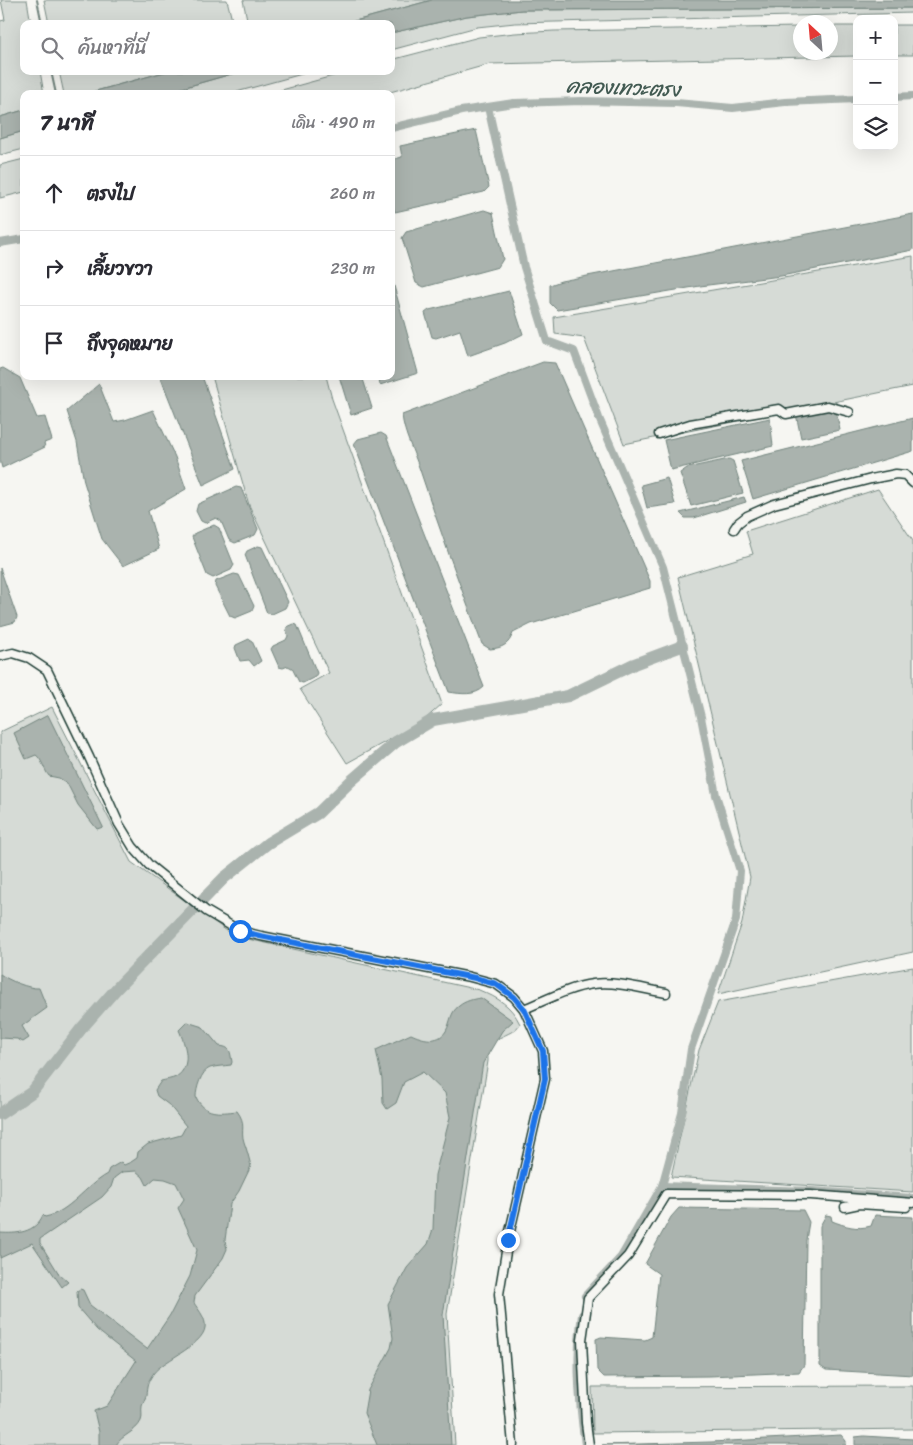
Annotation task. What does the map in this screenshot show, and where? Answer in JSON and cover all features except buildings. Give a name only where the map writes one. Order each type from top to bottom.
[{"type":"street","points":[[659,434],[690,424],[779,409],[786,414],[828,406],[849,412]]},
{"type":"street","points":[[734,529],[738,523],[748,516],[774,504],[871,479],[896,474],[904,475],[913,483]]},
{"type":"street","points":[[0,656],[12,653],[28,658],[47,670],[90,757],[119,824],[133,847],[149,865],[206,911],[240,931],[470,977],[496,984],[514,997],[524,1009],[543,1051],[545,1079],[508,1240],[499,1294],[513,1445]]},
{"type":"street","points":[[524,1009],[572,990],[595,984],[625,986],[666,993]]},
{"type":"street","points":[[589,1445],[586,1423],[582,1340],[588,1298],[628,1256],[666,1194],[811,1195],[913,1203]]},
{"type":"street","points":[[845,1207],[859,1204],[913,1208]]},
{"type":"shaded area","points":[[1,0],[27,0],[30,20],[20,20],[20,75],[41,75],[43,90],[20,90],[20,111],[0,117],[0,21],[5,20]]},
{"type":"shaded area","points":[[44,0],[227,0],[232,20],[48,20]]},
{"type":"shaded area","points":[[243,0],[432,0],[359,20],[247,20]]},
{"type":"shaded area","points":[[432,0],[913,0],[913,8],[522,10],[467,16],[395,32],[395,20],[359,20]]},
{"type":"shaded area","points":[[913,8],[913,13],[515,23],[477,27],[395,49],[395,32],[467,16],[522,10]]},
{"type":"shaded area","points":[[898,25],[913,25],[913,55],[898,55]]},
{"type":"shaded area","points":[[838,26],[853,26],[853,56],[838,56]]},
{"type":"shaded area","points":[[793,27],[793,57],[490,64],[395,91],[282,90],[336,75],[395,75],[395,59],[479,37],[554,31]]},
{"type":"shaded area","points":[[60,75],[154,75],[99,90],[63,90]]},
{"type":"shaded area","points":[[154,75],[228,75],[175,90],[99,90]]},
{"type":"shaded area","points":[[228,75],[298,75],[244,90],[175,90]]},
{"type":"shaded area","points":[[20,111],[20,132],[0,138],[0,117]]},
{"type":"shaded area","points":[[476,130],[489,187],[484,192],[395,212],[395,159],[402,157],[400,146]]},
{"type":"shaded area","points":[[20,132],[20,150],[0,155],[0,138]]},
{"type":"shaded area","points":[[20,160],[20,193],[0,198],[0,165]]},
{"type":"shaded area","points":[[484,210],[493,213],[503,259],[498,267],[424,287],[416,283],[402,238],[406,232]]},
{"type":"shaded area","points":[[913,214],[913,250],[781,276],[700,286],[557,310],[550,303],[550,285],[561,281]]},
{"type":"shaded area","points":[[913,256],[913,386],[624,444],[584,338],[555,334],[554,317]]},
{"type":"shaded area","points":[[395,290],[418,373],[380,385],[379,380],[395,380]]},
{"type":"shaded area","points":[[509,291],[523,334],[505,343],[468,356],[460,330],[436,338],[432,337],[425,313],[429,310]]},
{"type":"shaded area","points":[[543,362],[555,363],[650,581],[650,588],[531,624],[513,633],[504,645],[490,649],[482,644],[407,436],[402,415]]},
{"type":"shaded area","points":[[3,368],[20,378],[37,418],[45,417],[52,440],[44,443],[45,447],[2,468],[0,460],[0,369]]},
{"type":"shaded area","points":[[162,380],[203,380],[235,469],[203,485]]},
{"type":"shaded area","points":[[213,380],[327,380],[332,399],[442,704],[423,721],[347,763],[300,689],[329,673],[249,505]]},
{"type":"shaded area","points":[[340,380],[363,380],[372,408],[351,415]]},
{"type":"shaded area","points":[[99,384],[114,422],[153,410],[175,457],[186,489],[148,511],[159,549],[123,566],[102,539],[84,482],[77,442],[67,411]]},
{"type":"shaded area","points":[[835,406],[840,430],[801,438],[796,414]]},
{"type":"shaded area","points":[[770,418],[773,446],[671,470],[664,440]]},
{"type":"shaded area","points":[[913,418],[913,451],[753,499],[741,461]]},
{"type":"shaded area","points":[[381,433],[386,436],[484,687],[476,692],[463,694],[449,692],[354,444],[358,439]]},
{"type":"shaded area","points":[[729,459],[733,461],[743,493],[691,506],[680,473],[687,468]]},
{"type":"shaded area","points":[[667,478],[675,504],[647,508],[641,485]]},
{"type":"shaded area","points":[[236,487],[241,488],[258,529],[255,535],[235,543],[229,540],[221,521],[216,518],[205,523],[201,521],[196,511],[198,504]]},
{"type":"shaded area","points":[[878,489],[913,541],[913,952],[718,994],[742,923],[750,877],[678,577],[753,554],[746,531]]},
{"type":"shaded area","points":[[744,497],[746,502],[694,518],[685,518],[680,513]]},
{"type":"shaded area","points":[[214,525],[219,528],[234,565],[231,570],[213,578],[207,575],[192,537],[195,533]]},
{"type":"shaded area","points":[[258,546],[262,547],[288,602],[285,608],[272,614],[267,613],[245,555],[247,551]]},
{"type":"shaded area","points":[[0,568],[17,617],[15,622],[0,626]]},
{"type":"shaded area","points":[[234,574],[239,575],[254,606],[252,611],[235,618],[230,616],[215,586],[216,581]]},
{"type":"shaded area","points":[[294,624],[297,625],[317,673],[315,677],[303,683],[299,682],[292,668],[288,666],[279,667],[271,649],[273,646],[286,640],[288,636],[287,627]]},
{"type":"shaded area","points":[[249,639],[252,641],[261,661],[254,666],[249,660],[240,661],[235,648],[236,645]]},
{"type":"shaded area","points":[[52,707],[131,862],[234,936],[479,990],[508,1007],[520,1024],[516,1029],[495,1041],[488,1052],[447,1314],[455,1445],[0,1445],[0,732]]},
{"type":"shaded area","points":[[48,715],[103,827],[97,829],[78,805],[67,783],[59,778],[49,776],[36,755],[26,759],[14,733]]},
{"type":"shaded area","points":[[913,967],[913,1192],[671,1177],[699,1050],[718,1002]]},
{"type":"shaded area","points":[[0,974],[19,984],[39,988],[47,1008],[22,1026],[29,1038],[23,1042],[17,1039],[0,1038]]},
{"type":"shaded area","points":[[481,998],[513,1021],[502,1031],[483,1063],[443,1315],[451,1445],[377,1445],[364,1413],[368,1390],[391,1348],[393,1338],[388,1304],[407,1268],[428,1244],[433,1229],[435,1175],[450,1117],[445,1093],[423,1072],[404,1082],[396,1103],[387,1109],[383,1103],[382,1079],[376,1050],[411,1034],[425,1039],[439,1038],[446,1031],[456,1008],[466,1002]]},
{"type":"shaded area","points":[[187,1022],[203,1027],[219,1046],[226,1047],[229,1050],[231,1065],[207,1070],[200,1081],[196,1097],[203,1107],[213,1112],[237,1111],[243,1123],[243,1138],[251,1166],[239,1191],[230,1204],[225,1240],[227,1249],[223,1258],[195,1296],[194,1303],[205,1323],[204,1331],[193,1344],[158,1368],[153,1374],[148,1382],[142,1406],[142,1419],[139,1425],[116,1445],[99,1445],[99,1432],[94,1411],[107,1406],[136,1361],[97,1330],[78,1308],[77,1291],[83,1290],[90,1305],[147,1349],[170,1315],[190,1276],[197,1250],[178,1208],[184,1199],[176,1183],[155,1178],[147,1185],[143,1177],[136,1171],[122,1172],[114,1178],[111,1187],[102,1197],[40,1239],[40,1243],[59,1274],[68,1282],[62,1287],[32,1243],[0,1258],[0,1233],[13,1233],[30,1229],[40,1221],[43,1215],[45,1217],[54,1214],[70,1204],[107,1174],[109,1169],[121,1162],[124,1165],[137,1158],[138,1152],[148,1144],[181,1135],[186,1126],[169,1105],[157,1096],[155,1090],[161,1081],[176,1077],[184,1067],[186,1055],[179,1030]]},
{"type":"shaded area","points":[[679,1208],[803,1210],[809,1222],[806,1240],[804,1365],[799,1372],[710,1376],[604,1377],[597,1370],[596,1339],[601,1337],[645,1340],[652,1337],[659,1274],[645,1264],[671,1217]]},
{"type":"shaded area","points":[[826,1215],[831,1216],[832,1221],[837,1223],[861,1228],[871,1226],[875,1215],[913,1217],[913,1375],[826,1370],[820,1366],[820,1226]]},
{"type":"shaded area","points":[[913,1386],[913,1429],[593,1433],[592,1387]]},
{"type":"shaded area","points":[[841,1435],[846,1441],[846,1445],[602,1445],[711,1442]]},
{"type":"shaded area","points":[[855,1437],[913,1439],[913,1445],[855,1445]]},
{"type":"waterway","points":[[37,0],[41,20]]},
{"type":"waterway","points":[[52,75],[55,90]]},
{"type":"waterway","name":"คลองเทวะตรง","points":[[898,97],[913,96]]},
{"type":"waterway","name":"คลองเทวะตรง","points":[[395,127],[461,111],[514,103],[582,101],[676,103],[733,108],[785,102],[853,99]]},
{"type":"waterway","points":[[488,107],[524,267],[547,341],[574,351],[599,418],[663,567],[701,717],[716,795],[740,871],[736,920],[691,1049],[682,1113],[662,1186],[621,1257],[585,1296]]},
{"type":"waterway","name":"คลองเทวะตรง","points":[[0,243],[20,240]]},
{"type":"waterway","points":[[0,1114],[32,1092],[81,1029],[117,988],[224,878],[268,843],[318,813],[396,742],[433,720],[568,696],[634,664],[682,646]]},
{"type":"waterway","points":[[662,1186],[811,1191],[913,1198]]},
{"type":"waterway","points":[[582,1315],[579,1347],[579,1380],[585,1445]]},
{"type":"route","points":[[240,931],[475,978],[496,984],[514,997],[524,1009],[543,1051],[545,1079],[508,1240]]}]
